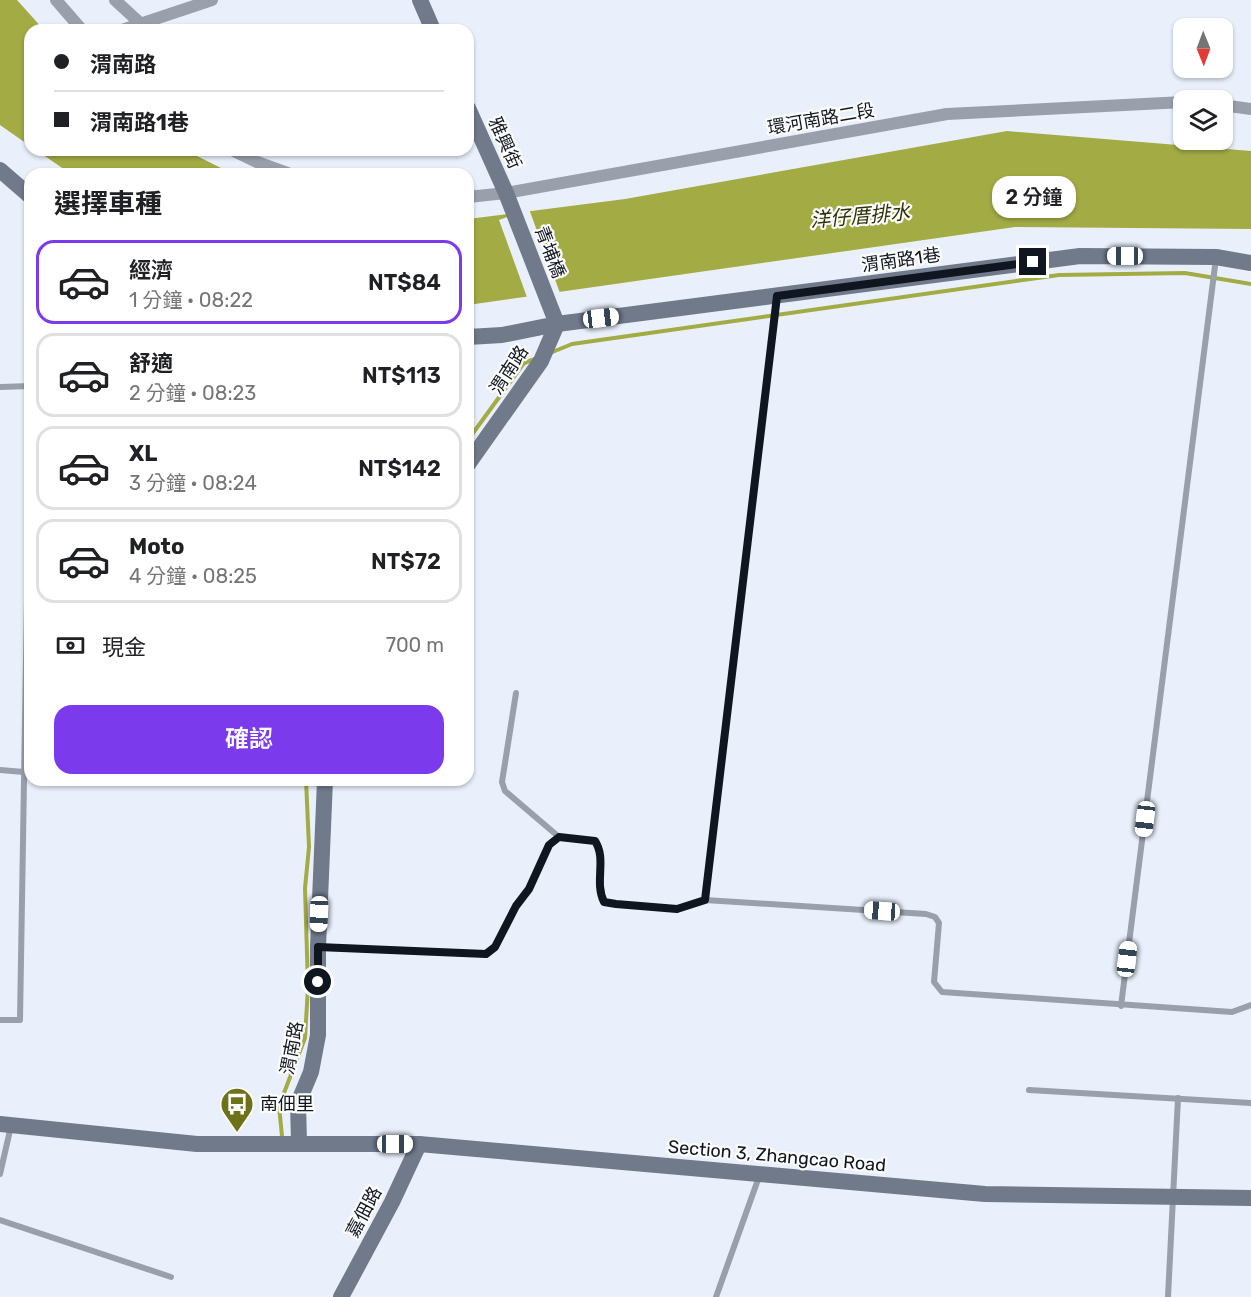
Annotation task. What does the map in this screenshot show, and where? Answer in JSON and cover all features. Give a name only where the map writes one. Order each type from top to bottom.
[{"type":"street","points":[[56,0],[77,24]]},
{"type":"street","points":[[115,0],[141,24],[212,0]]},
{"type":"street","points":[[420,0],[430,24]]},
{"type":"street","name":"環河南路二段","points":[[474,197],[506,194],[947,114],[1173,103]]},
{"type":"street","points":[[1233,107],[1251,109]]},
{"type":"street","name":"雅興街","points":[[474,122],[506,194]]},
{"type":"street","points":[[244,156],[274,168]]},
{"type":"street","points":[[0,170],[24,191]]},
{"type":"street","name":"青埔橋","points":[[506,194],[557,324]]},
{"type":"street","name":"渭南路1巷","points":[[474,336],[1080,256],[1216,257],[1251,263]]},
{"type":"street","name":"渭南路","points":[[474,456],[541,361],[557,324]]},
{"type":"street","name":"渭南路","points":[[299,1143],[298,1104],[311,1072],[318,1035],[318,947],[325,786]]},
{"type":"street","name":"Section 3, Zhangcao Road","points":[[5,1125],[197,1144],[419,1144],[985,1194],[1251,1198]]},
{"type":"street","name":"嘉佃路","points":[[341,1297],[392,1202],[419,1144]]},
{"type":"lane","points":[[1121,1006],[1216,257]]},
{"type":"lane","points":[[705,900],[777,296]]},
{"type":"lane","points":[[0,387],[24,386]]},
{"type":"lane","points":[[516,693],[502,782],[505,791],[559,837],[595,841],[600,849],[599,891],[604,902],[677,909],[705,900],[926,914],[935,917],[939,923],[934,982],[942,992],[1232,1012],[1251,1005]]},
{"type":"lane","points":[[0,770],[24,772],[20,1020],[0,1020]]},
{"type":"lane","points":[[318,947],[486,954],[495,947],[516,906],[529,889],[549,845],[559,837]]},
{"type":"lane","points":[[1029,1090],[1251,1103]]},
{"type":"lane","points":[[1167,1297],[1178,1098]]},
{"type":"lane","points":[[0,1174],[5,1125]]},
{"type":"lane","points":[[716,1297],[760,1174]]},
{"type":"lane","points":[[0,1220],[171,1277]]},
{"type":"water","points":[[0,0],[17,0],[39,24],[24,24],[24,142],[0,125]]},
{"type":"water","name":"洋仔厝排水","points":[[1007,131],[1173,145],[1173,150],[1251,151],[1251,229],[1015,227],[474,304],[474,218],[625,199]]},
{"type":"water","points":[[45,156],[197,156],[221,168],[62,168]]},
{"type":"pier","points":[[529,209],[560,293],[528,300],[499,220]]},
{"type":"waterway","points":[[550,353],[572,344],[1059,275],[1185,273],[1251,284]]},
{"type":"waterway","points":[[474,432],[524,363],[535,359]]},
{"type":"waterway","points":[[282,1136],[279,1106],[305,1038],[308,987],[305,888],[309,847],[306,786]]},
{"type":"place","name":"南佃里","points":[[237,1133]]},
{"type":"route","points":[[318,982],[318,947],[486,954],[495,947],[516,906],[529,889],[549,845],[559,837],[595,841],[600,849],[599,891],[604,902],[677,909],[705,900],[777,296],[1033,262]]}]
